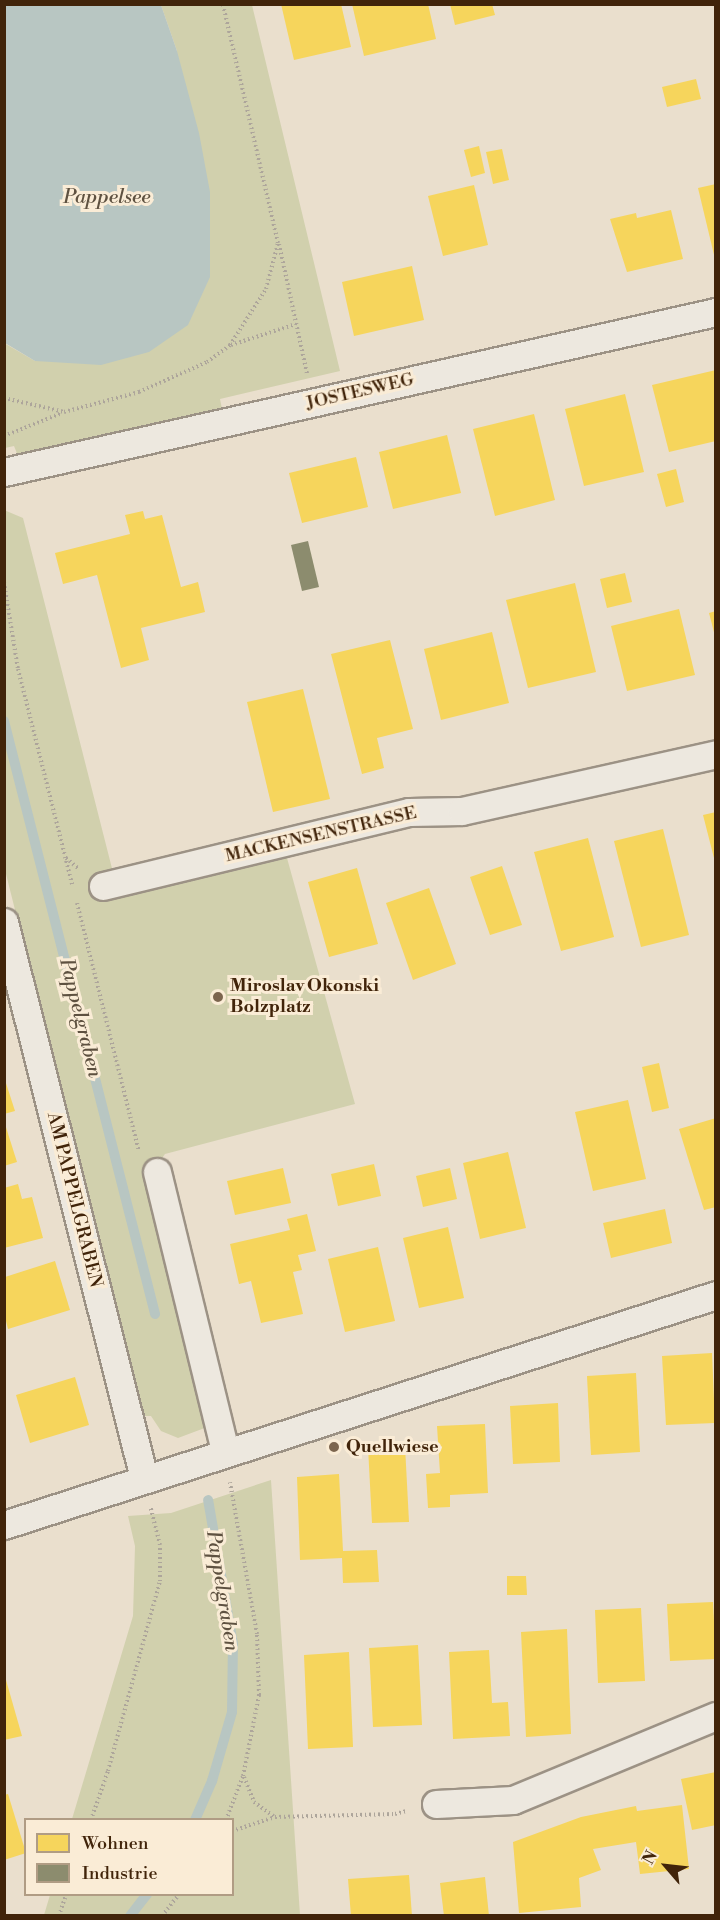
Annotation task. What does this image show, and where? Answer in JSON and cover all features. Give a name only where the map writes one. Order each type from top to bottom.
[{"type":"street","name":"JOSTESWEG","points":[[4,472],[716,312]]},
{"type":"street","name":"MACKENSENSTRASSE","points":[[103,886],[409,812],[462,811],[716,754]]},
{"type":"street","name":"AM PAPPELGRABEN","points":[[4,922],[144,1478]]},
{"type":"street","points":[[157,1172],[225,1452]]},
{"type":"street","points":[[4,1525],[716,1295]]},
{"type":"street","points":[[436,1804],[513,1800],[716,1716]]},
{"type":"path","points":[[223,4],[313,403]]},
{"type":"path","points":[[230,345],[266,289],[278,243]]},
{"type":"path","points":[[4,435],[64,412],[139,392],[207,362],[230,345],[296,324]]},
{"type":"path","points":[[4,398],[64,412]]},
{"type":"path","points":[[4,582],[18,669],[74,890]]},
{"type":"path","points":[[76,901],[136,1148],[157,1172]]},
{"type":"path","points":[[225,1452],[257,1634],[259,1695],[243,1776],[227,1818]]},
{"type":"path","points":[[92,1818],[108,1771],[160,1581],[160,1545],[144,1478]]},
{"type":"path","points":[[243,1776],[254,1802],[275,1817]]},
{"type":"path","points":[[234,1830],[275,1817],[395,1814],[436,1804]]},
{"type":"path","points":[[59,1916],[65,1896]]},
{"type":"path","points":[[162,1916],[177,1896]]},
{"type":"green space","points":[[161,5],[252,5],[340,371],[220,399],[222,409],[18,456],[14,446],[5,448],[4,343],[35,361],[177,51]]},
{"type":"green space","points":[[4,510],[23,518],[119,896],[287,858],[355,1104],[165,1154],[147,1178],[210,1426],[178,1438],[161,1431],[151,1416],[142,1416],[5,870]]},
{"type":"green space","points":[[271,1480],[300,1915],[44,1915],[50,1896],[234,1896],[234,1818],[72,1818],[133,1616],[135,1546],[128,1516],[171,1513]]},
{"type":"water","name":"Pappelsee","points":[[5,4],[161,5],[177,51],[199,133],[210,192],[210,277],[188,325],[149,352],[101,365],[35,361],[5,343]]},
{"type":"building: Wohnen","points":[[281,4],[341,4],[351,47],[294,60]]},
{"type":"building: Wohnen","points":[[352,4],[428,4],[436,39],[364,56]]},
{"type":"building: Wohnen","points":[[450,4],[492,4],[495,15],[455,25]]},
{"type":"building: Wohnen","points":[[696,79],[701,99],[667,107],[662,87]]},
{"type":"building: Wohnen","points":[[479,146],[485,173],[471,177],[464,150]]},
{"type":"building: Wohnen","points":[[502,149],[509,180],[493,184],[486,152]]},
{"type":"building: Wohnen","points":[[716,184],[716,259],[715,259],[698,188]]},
{"type":"building: Wohnen","points":[[474,185],[488,245],[443,256],[428,196]]},
{"type":"building: Wohnen","points":[[671,210],[683,259],[627,272],[610,219],[636,213],[637,218]]},
{"type":"building: Wohnen","points":[[412,266],[424,320],[354,336],[342,282]]},
{"type":"building: Wohnen","points":[[716,370],[716,441],[669,452],[652,385]]},
{"type":"building: Wohnen","points":[[625,394],[644,472],[584,486],[565,409]]},
{"type":"building: Wohnen","points":[[534,414],[555,500],[495,516],[473,429]]},
{"type":"building: Wohnen","points":[[447,435],[461,493],[393,509],[379,452]]},
{"type":"building: Wohnen","points":[[356,457],[368,507],[302,523],[289,473]]},
{"type":"building: Wohnen","points":[[676,469],[684,502],[666,507],[657,474]]},
{"type":"building: Wohnen","points":[[143,511],[145,519],[162,515],[181,587],[198,582],[205,612],[141,628],[149,660],[121,668],[97,575],[63,584],[55,553],[130,534],[125,515]]},
{"type":"building: Wohnen","points":[[625,573],[632,602],[607,608],[600,579]]},
{"type":"building: Wohnen","points":[[575,583],[596,672],[528,688],[506,600]]},
{"type":"building: Wohnen","points":[[679,609],[695,675],[627,691],[611,626]]},
{"type":"building: Wohnen","points":[[716,611],[716,636],[715,636],[709,613]]},
{"type":"building: Wohnen","points":[[492,632],[509,703],[441,720],[424,649]]},
{"type":"building: Wohnen","points":[[390,640],[413,729],[377,738],[384,768],[362,774],[331,654]]},
{"type":"building: Wohnen","points":[[303,689],[330,799],[273,812],[247,702]]},
{"type":"building: Wohnen","points":[[716,812],[716,862],[715,862],[703,815]]},
{"type":"building: Wohnen","points":[[663,829],[689,935],[641,947],[614,841]]},
{"type":"building: Wohnen","points":[[588,838],[614,937],[561,951],[534,852]]},
{"type":"building: Wohnen","points":[[502,866],[522,925],[490,935],[470,877]]},
{"type":"building: Wohnen","points":[[357,868],[378,944],[329,957],[308,882]]},
{"type":"building: Wohnen","points":[[429,888],[456,964],[413,980],[386,903]]},
{"type":"building: Wohnen","points":[[659,1063],[669,1108],[652,1112],[642,1067]]},
{"type":"building: Wohnen","points":[[4,1077],[15,1111],[4,1114]]},
{"type":"building: Wohnen","points":[[628,1100],[646,1179],[593,1191],[575,1112]]},
{"type":"building: Wohnen","points":[[716,1118],[716,1207],[704,1210],[679,1129]]},
{"type":"building: Wohnen","points":[[4,1121],[17,1162],[4,1166]]},
{"type":"building: Wohnen","points":[[508,1152],[526,1228],[480,1239],[463,1163]]},
{"type":"building: Wohnen","points":[[374,1164],[381,1196],[338,1206],[331,1174]]},
{"type":"building: Wohnen","points":[[283,1168],[291,1203],[235,1215],[227,1181]]},
{"type":"building: Wohnen","points":[[450,1168],[457,1199],[423,1207],[416,1176]]},
{"type":"building: Wohnen","points":[[18,1184],[22,1199],[32,1197],[43,1238],[4,1248],[4,1188]]},
{"type":"building: Wohnen","points":[[665,1209],[672,1243],[611,1258],[603,1223]]},
{"type":"building: Wohnen","points":[[307,1214],[316,1251],[298,1255],[302,1270],[293,1272],[303,1314],[261,1323],[251,1281],[239,1284],[230,1244],[290,1230],[287,1219]]},
{"type":"building: Wohnen","points":[[448,1227],[464,1298],[419,1308],[403,1238]]},
{"type":"building: Wohnen","points":[[378,1247],[395,1321],[345,1332],[328,1259]]},
{"type":"building: Wohnen","points":[[55,1261],[70,1310],[8,1329],[5,1317],[5,1277]]},
{"type":"building: Wohnen","points":[[712,1353],[715,1423],[666,1425],[662,1356]]},
{"type":"building: Wohnen","points":[[636,1373],[640,1452],[591,1455],[587,1376]]},
{"type":"building: Wohnen","points":[[75,1377],[89,1425],[30,1443],[16,1395]]},
{"type":"building: Wohnen","points":[[558,1403],[560,1462],[513,1464],[510,1406]]},
{"type":"building: Wohnen","points":[[485,1424],[488,1493],[450,1495],[450,1507],[428,1508],[426,1474],[440,1473],[437,1426]]},
{"type":"building: Wohnen","points":[[405,1446],[409,1522],[372,1523],[368,1447]]},
{"type":"building: Wohnen","points":[[339,1474],[343,1551],[377,1550],[379,1582],[343,1583],[342,1558],[300,1560],[297,1477]]},
{"type":"building: Wohnen","points":[[507,1576],[526,1576],[527,1595],[507,1595]]},
{"type":"building: Wohnen","points":[[713,1602],[716,1659],[670,1661],[667,1604]]},
{"type":"building: Wohnen","points":[[641,1608],[645,1681],[598,1683],[595,1610]]},
{"type":"building: Wohnen","points":[[567,1629],[571,1734],[526,1737],[521,1632]]},
{"type":"building: Wohnen","points":[[418,1645],[422,1725],[373,1727],[369,1648]]},
{"type":"building: Wohnen","points":[[489,1650],[492,1703],[508,1702],[510,1736],[453,1739],[449,1652]]},
{"type":"building: Wohnen","points":[[349,1652],[353,1747],[308,1749],[304,1655]]},
{"type":"building: Wohnen","points":[[4,1673],[22,1736],[4,1740]]},
{"type":"building: Wohnen","points":[[716,1772],[716,1825],[692,1830],[681,1779]]},
{"type":"building: Wohnen","points":[[8,1794],[24,1846],[24,1854],[4,1860],[4,1795]]},
{"type":"building: Wohnen","points":[[682,1805],[689,1869],[640,1874],[636,1842],[593,1849],[601,1870],[579,1878],[581,1907],[519,1913],[513,1842],[581,1817],[636,1806],[637,1811]]},
{"type":"building: Wohnen","points":[[409,1875],[412,1916],[351,1916],[348,1879]]},
{"type":"building: Wohnen","points":[[485,1877],[489,1916],[444,1916],[440,1883]]},
{"type":"building: Industrie","points":[[308,541],[319,587],[302,591],[291,545]]},
{"type":"waterway","name":"Pappelgraben","points":[[4,721],[155,1314]]},
{"type":"waterway","name":"Pappelgraben","points":[[196,1818],[212,1781],[232,1712],[233,1644],[208,1500]]},
{"type":"waterway","name":"Pappelgraben","points":[[130,1916],[145,1896]]},
{"type":"place","name":"Miroslav Okonski Bolzplatz","points":[[218,997]]},
{"type":"place","name":"Quellwiese","points":[[334,1447]]}]
